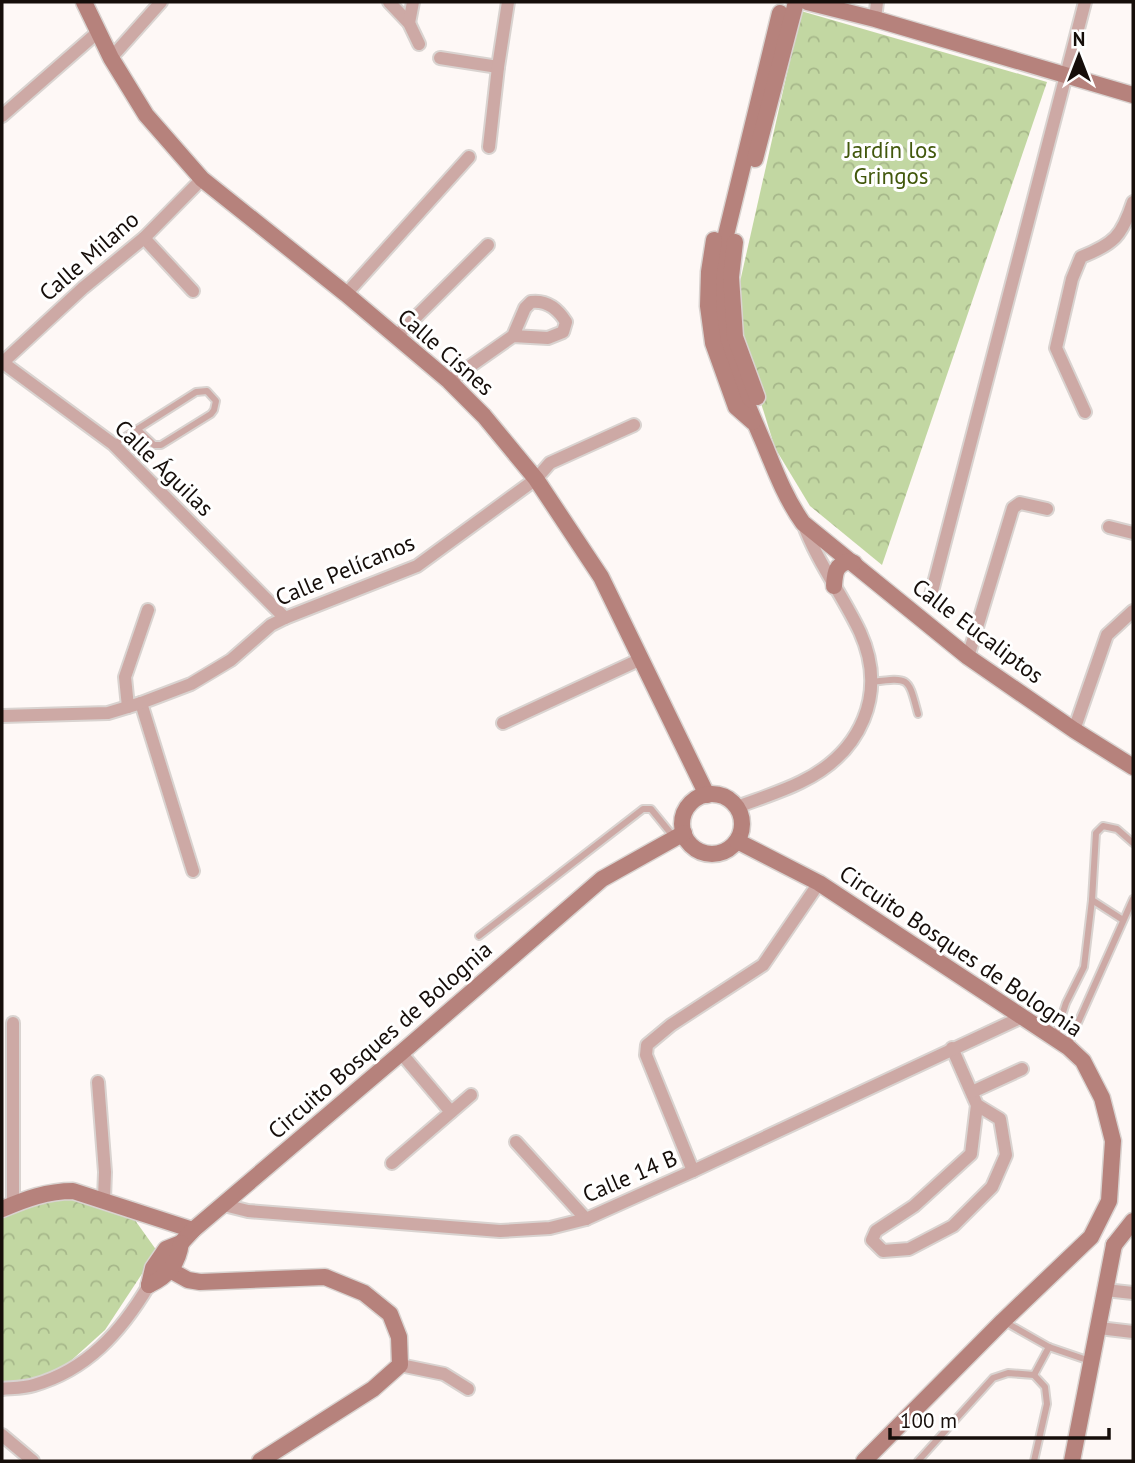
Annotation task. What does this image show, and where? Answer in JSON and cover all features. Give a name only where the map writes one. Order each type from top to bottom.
[{"type":"main road","name":"Calle Cisnes","points":[[84,2],[111,58],[146,115],[202,179],[346,294],[449,381],[484,416],[536,479],[601,578],[707,795]]},
{"type":"main road","points":[[755,424],[757,398],[735,337],[731,277],[735,238],[796,2]]},
{"type":"main road","points":[[807,2],[845,7],[875,19],[1133,95]]},
{"type":"main road","points":[[755,424],[736,407],[712,343],[708,306],[709,272],[715,239],[776,7]]},
{"type":"main road","name":"Calle Eucaliptos","points":[[755,424],[789,504],[803,523],[968,657],[1133,767]]},
{"type":"main road","points":[[834,586],[836,569],[841,563],[854,563]]},
{"type":"main road","points":[[724,796],[737,807],[742,824],[737,841],[730,848],[711,854],[692,847],[679,835],[687,808],[699,797],[724,796]]},
{"type":"main road","name":"Circuito Bosques de Bolognia","points":[[149,1285],[153,1268],[166,1249],[181,1243],[602,879],[679,835]]},
{"type":"main road","name":"Circuito Bosques de Bolognia","points":[[737,841],[819,883],[1061,1042],[1083,1061],[1102,1098],[1113,1141],[1109,1201],[1091,1237],[864,1461]]},
{"type":"main road","points":[[7,1207],[54,1191],[73,1191],[193,1230]]},
{"type":"main road","points":[[1072,1461],[1114,1245],[1133,1222]]},
{"type":"main road","points":[[1091,1237],[1114,1245]]},
{"type":"main road","name":"Circuito Bosques de Bolognia","points":[[149,1285],[162,1279],[170,1270],[179,1256],[181,1243]]},
{"type":"main road","points":[[170,1270],[188,1280],[200,1282],[325,1277],[365,1293],[390,1314],[399,1337],[400,1365],[373,1389],[260,1461]]},
{"type":"street","points":[[111,58],[161,2]]},
{"type":"street","points":[[389,2],[409,23],[419,44]]},
{"type":"street","points":[[409,23],[413,2]]},
{"type":"street","points":[[489,146],[508,2]]},
{"type":"street","points":[[875,19],[877,2]]},
{"type":"street","points":[[931,595],[1084,2]]},
{"type":"street","points":[[2,116],[98,32]]},
{"type":"street","points":[[440,58],[498,67]]},
{"type":"street","points":[[346,294],[469,157]]},
{"type":"street","name":"Calle Milano","points":[[2,362],[83,288],[144,239],[202,179]]},
{"type":"street","points":[[1085,412],[1055,348],[1072,279],[1081,257],[1116,240],[1127,222],[1133,202]]},
{"type":"street","points":[[144,239],[193,291]]},
{"type":"street","points":[[396,337],[488,245]]},
{"type":"street","points":[[449,381],[513,337]]},
{"type":"street","name":"Calle Águilas","points":[[2,362],[113,444],[285,618]]},
{"type":"street","name":"Calle Pelícanos","points":[[2,716],[108,713],[191,684],[231,660],[271,625],[417,566],[536,479],[550,463],[634,425]]},
{"type":"street","points":[[968,657],[1013,508],[1024,504],[1047,509]]},
{"type":"street","points":[[737,807],[803,781],[833,762],[854,740],[866,716],[872,682],[860,633],[813,550],[803,523]]},
{"type":"street","points":[[1109,527],[1133,533]]},
{"type":"street","points":[[128,707],[125,677],[148,610]]},
{"type":"street","points":[[1074,730],[1107,635],[1133,611]]},
{"type":"street","points":[[503,723],[641,659]]},
{"type":"street","points":[[141,703],[193,871]]},
{"type":"street","points":[[694,1171],[646,1055],[647,1045],[671,1025],[763,965],[819,883]]},
{"type":"street","name":"Calle 14 B","points":[[224,1205],[248,1211],[500,1231],[550,1228],[586,1219],[694,1171],[1022,1017]]},
{"type":"street","points":[[7,1207],[13,1023]]},
{"type":"street","points":[[952,1048],[977,1105],[971,1154],[915,1206],[876,1231],[872,1240],[883,1251],[909,1249],[953,1226],[992,1187],[1006,1155],[1000,1119],[977,1105]]},
{"type":"street","points":[[401,1053],[451,1112]]},
{"type":"street","points":[[972,1092],[1022,1069]]},
{"type":"street","points":[[98,1082],[105,1172],[104,1199]]},
{"type":"street","points":[[391,1163],[471,1095]]},
{"type":"street","points":[[516,1142],[586,1219]]},
{"type":"street","name":"Circuito Bosques de Bolognia","points":[[2,1389],[33,1386],[72,1370],[103,1348],[149,1285]]},
{"type":"street","points":[[1105,1290],[1133,1293]]},
{"type":"street","points":[[1099,1328],[1133,1332]]},
{"type":"street","points":[[400,1365],[444,1374],[468,1388]]},
{"type":"street","points":[[2,1435],[33,1461]]},
{"type":"lane","points":[[113,444],[136,429],[199,390],[207,391],[216,401],[211,414],[161,445],[154,445],[136,429]]},
{"type":"lane","points":[[872,682],[899,679],[906,681],[911,687],[918,714]]},
{"type":"lane","points":[[479,936],[643,809],[651,809],[679,835]]},
{"type":"lane","points":[[1061,1042],[1066,1003],[1084,967],[1092,901],[1095,837],[1103,826],[1112,826],[1133,843]]},
{"type":"lane","points":[[1061,1042],[1133,899]]},
{"type":"lane","points":[[1092,901],[1123,920]]},
{"type":"lane","points":[[1003,1321],[1049,1347],[1092,1362]]},
{"type":"lane","points":[[1034,1376],[1049,1347]]},
{"type":"lane","points":[[918,1461],[993,1378],[1009,1373],[1034,1376],[1045,1387],[1046,1405],[1034,1461]]},
{"type":"green space","name":"Jardín los Gringos","points":[[801,11],[1047,82],[882,565],[810,506],[775,448],[733,313]]},
{"type":"green space","points":[[53,1186],[132,1216],[157,1251],[105,1330],[64,1367],[2,1393],[2,1200]]}]
